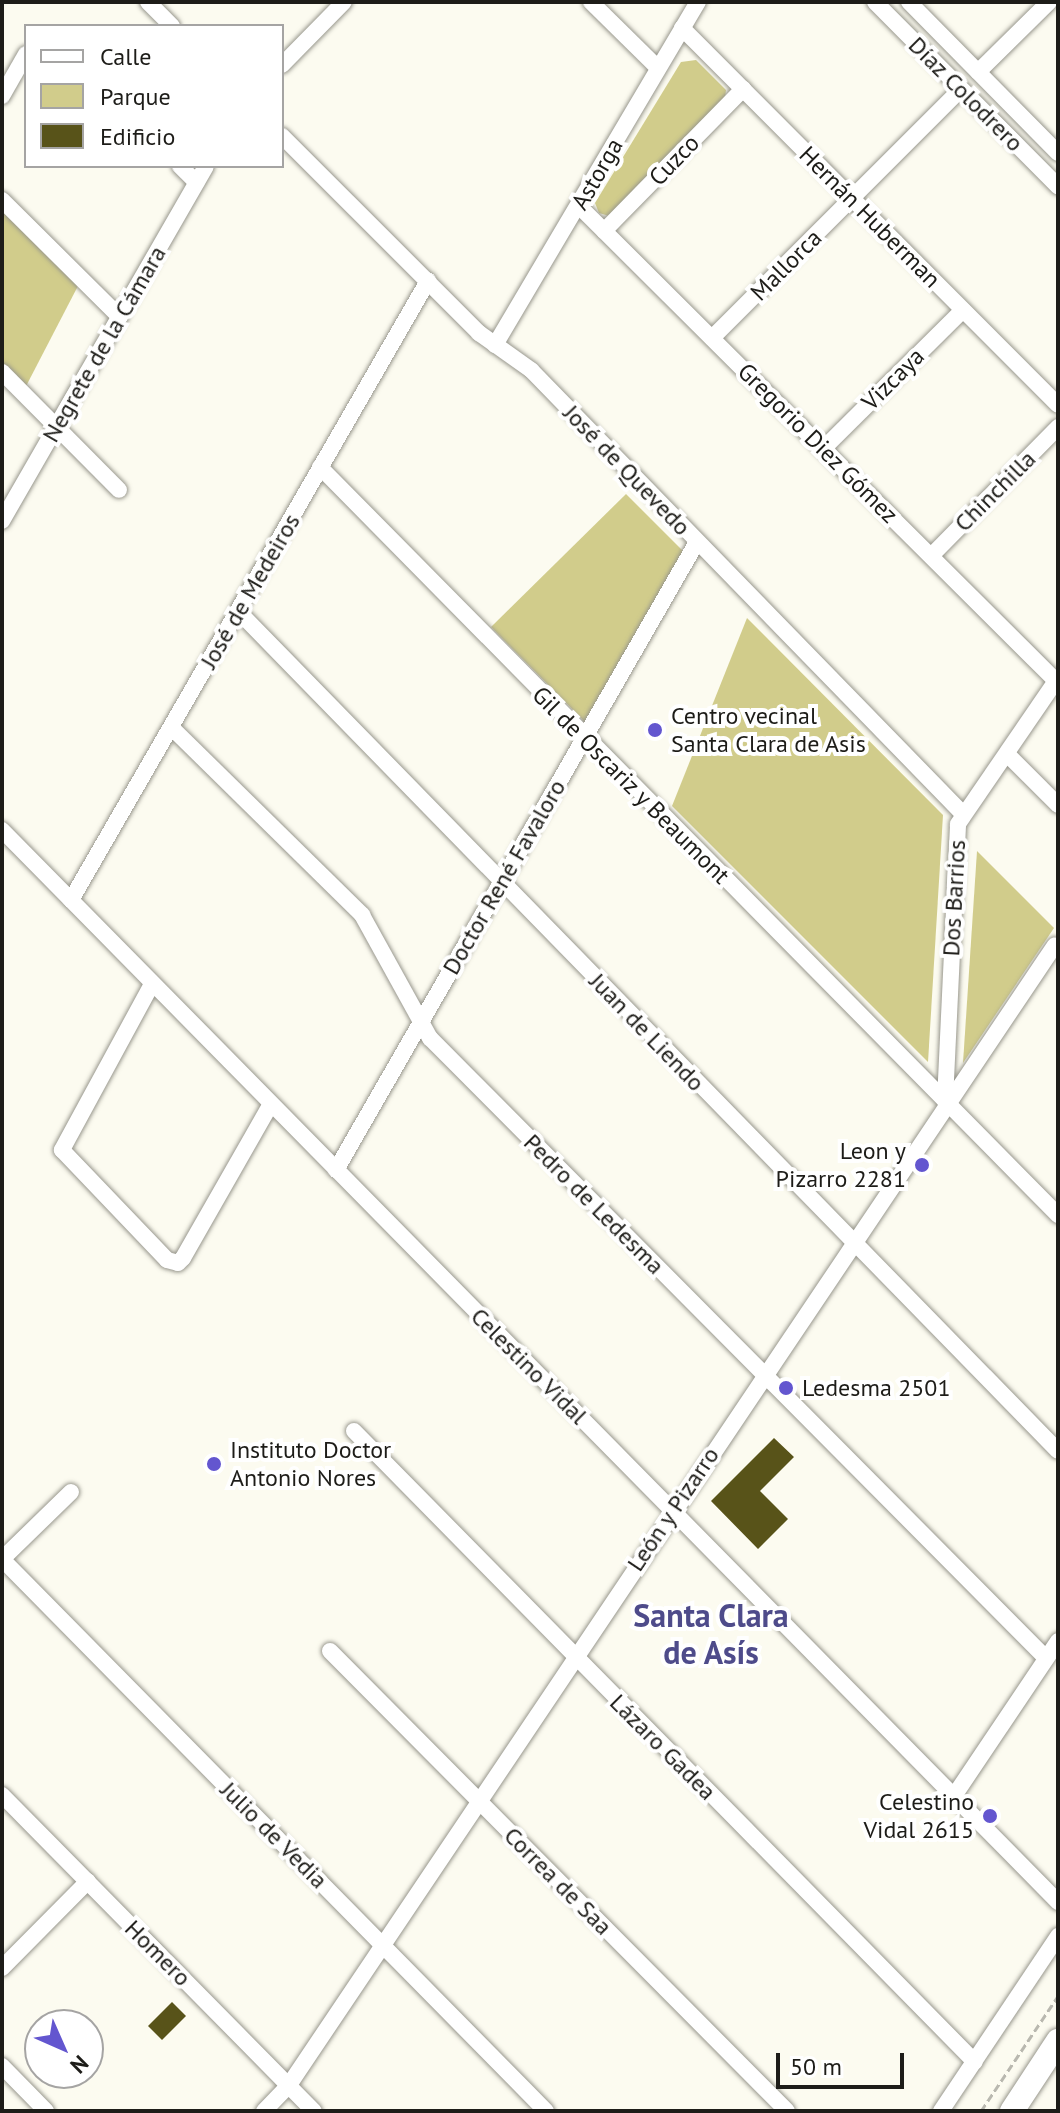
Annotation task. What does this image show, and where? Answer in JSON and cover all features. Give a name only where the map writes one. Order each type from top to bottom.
[{"type":"main road","points":[[1012,2111],[1058,2041]]},
{"type":"street","points":[[148,2],[170,24]]},
{"type":"street","points":[[284,63],[344,2]]},
{"type":"street","points":[[591,2],[657,67]]},
{"type":"street","name":"Astorga","points":[[495,345],[698,2]]},
{"type":"street","name":"Díaz Colodrero","points":[[875,2],[1058,186]]},
{"type":"street","name":"Díaz Colodrero","points":[[909,2],[1058,153]]},
{"type":"street","points":[[978,72],[1049,2]]},
{"type":"street","name":"Hernán Huberman","points":[[682,28],[1058,405]]},
{"type":"street","points":[[2,96],[24,58]]},
{"type":"street","name":"Cuzco","points":[[604,231],[743,89]]},
{"type":"street","name":"Mallorca","points":[[712,338],[961,89]]},
{"type":"street","name":"José de Quevedo","points":[[284,138],[495,345],[531,370],[963,814]]},
{"type":"street","points":[[182,168],[196,182]]},
{"type":"street","name":"Negrete de la Cámara","points":[[2,521],[205,168]]},
{"type":"street","points":[[2,200],[120,317]]},
{"type":"street","name":"Gregorio Diez Gómez","points":[[579,206],[1057,679]]},
{"type":"street","name":"José de Medeiros","points":[[71,900],[428,281]]},
{"type":"street","name":"Vizcaya","points":[[823,449],[963,310]]},
{"type":"street","points":[[2,372],[119,490]]},
{"type":"street","name":"Chinchilla","points":[[931,556],[1058,427]]},
{"type":"street","name":"Gil de Oscariz y Beaumont","points":[[320,467],[584,738],[1058,1215]]},
{"type":"street","name":"Doctor René Favaloro","points":[[336,1170],[697,542]]},
{"type":"street","name":"Juan de Liendo","points":[[239,612],[1058,1451]]},
{"type":"street","name":"Dos Barrios","points":[[946,1102],[956,832],[963,814],[1057,679]]},
{"type":"street","name":"Pedro de Ledesma","points":[[172,728],[362,915],[419,1024],[1046,1658]]},
{"type":"street","points":[[1007,754],[1058,805]]},
{"type":"street","name":"Celestino Vidal","points":[[2,830],[1058,1902]]},
{"type":"street","name":"León y Pizarro","points":[[264,2111],[289,2085],[946,1102],[1055,945]]},
{"type":"street","points":[[152,984],[63,1143],[65,1155],[167,1260],[178,1263],[271,1104]]},
{"type":"street","name":"Lázaro Gadea","points":[[354,1431],[975,2062]]},
{"type":"street","points":[[2,1559],[71,1492]]},
{"type":"street","name":"Julio de Vedia","points":[[2,1559],[546,2111]]},
{"type":"street","points":[[954,1796],[1058,1641]]},
{"type":"street","name":"Correa de Saa","points":[[330,1651],[787,2111]]},
{"type":"street","name":"Homero","points":[[2,1795],[314,2111]]},
{"type":"street","points":[[2,1968],[88,1881]]},
{"type":"street","points":[[941,2111],[1058,1936]]},
{"type":"street","points":[[2,2066],[46,2111]]},
{"type":"path","points":[[981,2111],[1058,1996]]},
{"type":"green space","points":[[696,60],[726,90],[725,98],[609,216],[599,213],[595,203],[681,62]]},
{"type":"green space","points":[[2,208],[79,284],[23,392],[2,372]]},
{"type":"green space","points":[[626,494],[686,554],[586,723],[491,627]]},
{"type":"green space","points":[[747,618],[943,815],[928,1062],[672,806]]},
{"type":"green space","points":[[977,851],[1054,928],[963,1063]]},
{"type":"building","points":[[774,1438],[794,1457],[760,1491],[788,1519],[758,1549],[711,1501]]},
{"type":"building","points":[[172,2002],[186,2016],[162,2040],[148,2026]]},
{"type":"place","name":"Centro vecinal Santa Clara de Asis","points":[[655,730]]},
{"type":"place","name":"Leon y Pizarro 2281","points":[[922,1165]]},
{"type":"place","name":"Ledesma 2501","points":[[786,1388]]},
{"type":"place","name":"Instituto Doctor Antonio Nores","points":[[214,1464]]},
{"type":"place","name":"Celestino Vidal 2615","points":[[990,1816]]},
{"type":"district","name":"Santa Clara de Asís","points":[[711,1634]]}]
